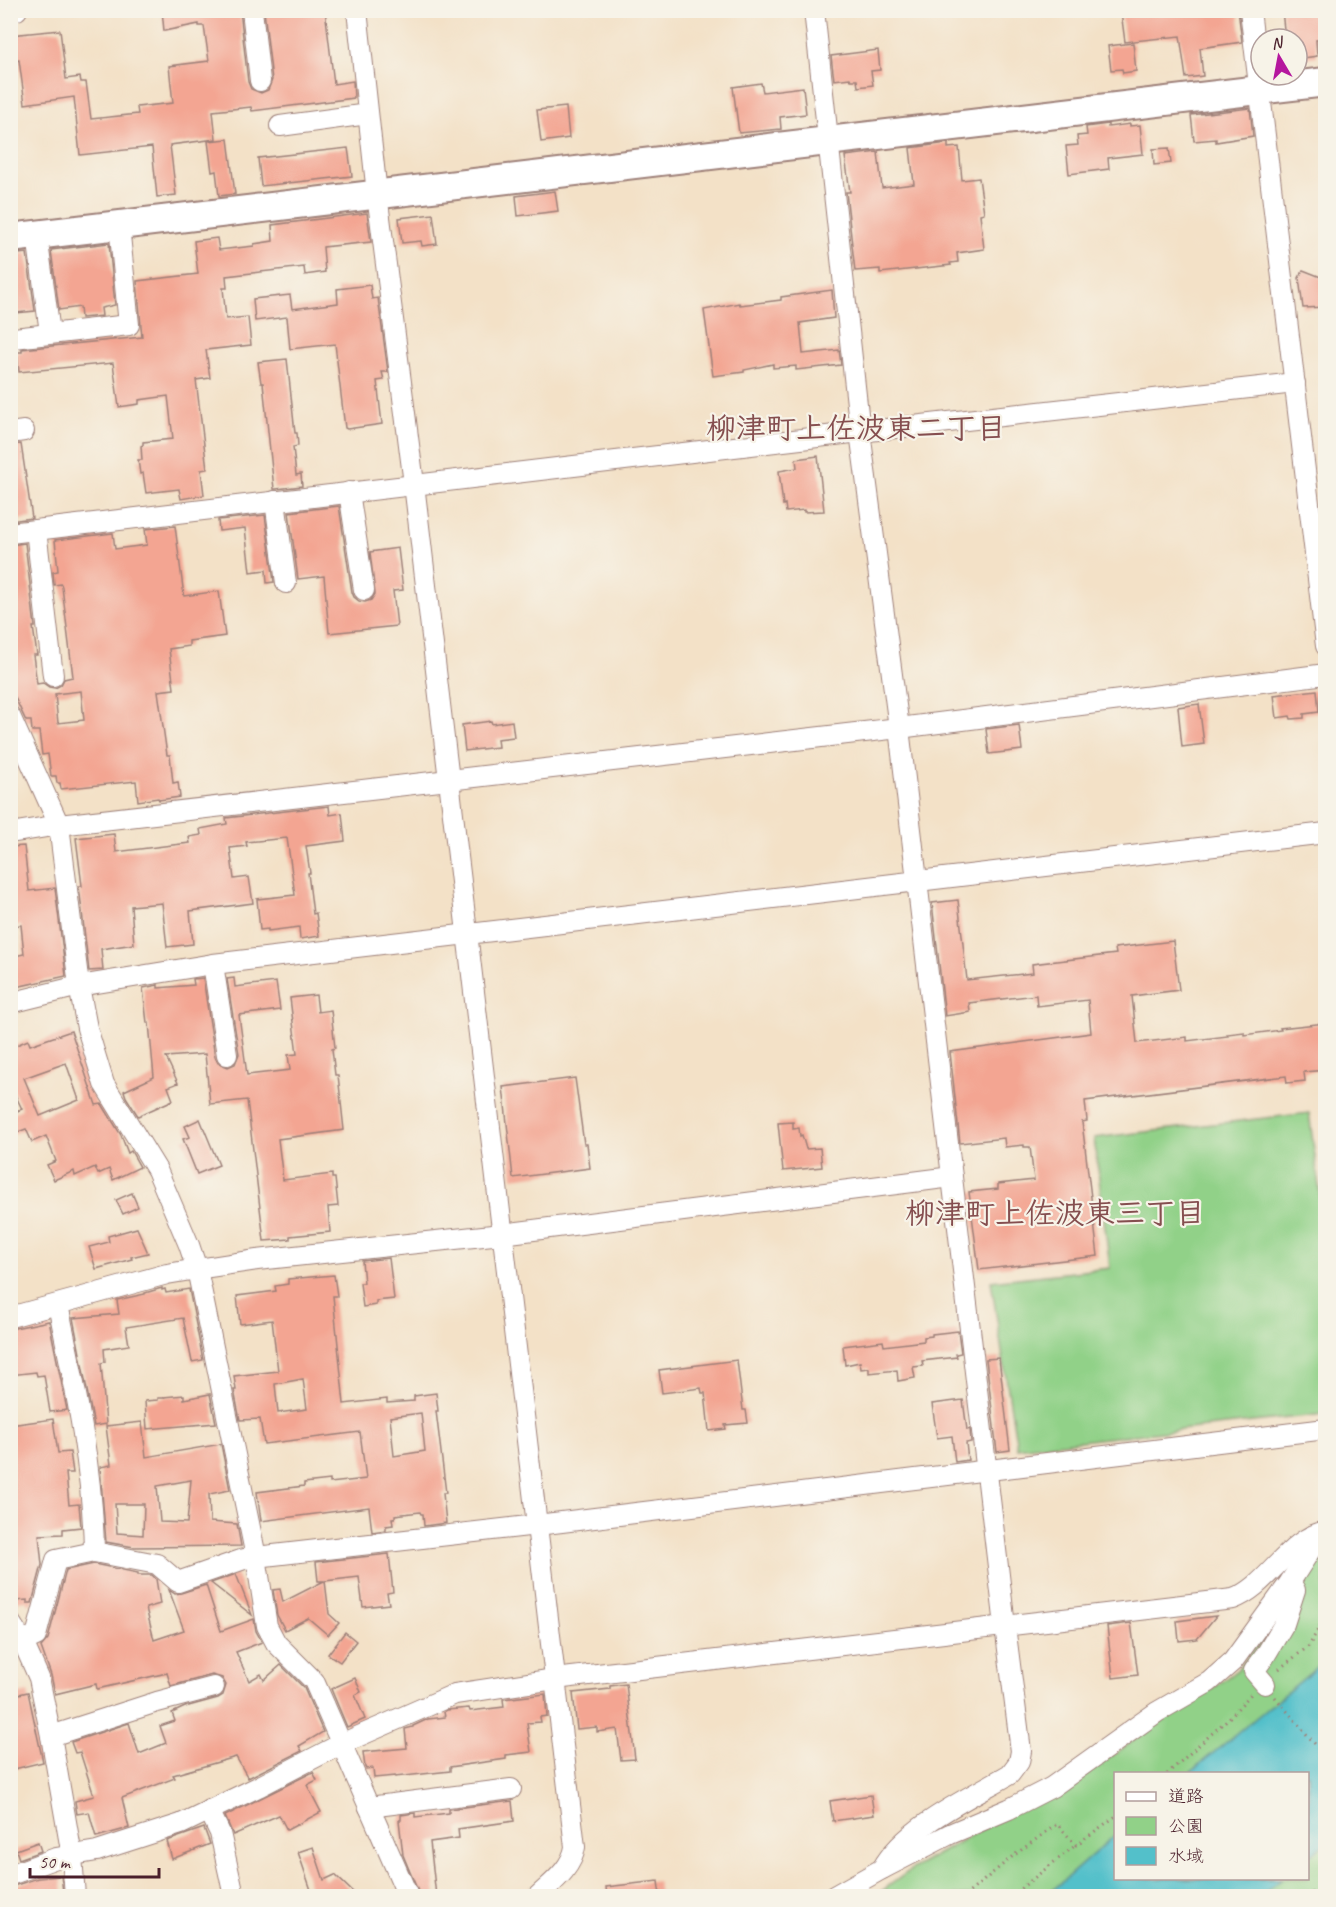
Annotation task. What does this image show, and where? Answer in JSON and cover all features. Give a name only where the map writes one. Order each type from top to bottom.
[{"type":"street","points":[[10,11],[17,10]]},
{"type":"street","points":[[252,10],[260,81]]},
{"type":"street","points":[[357,10],[377,194],[414,484],[575,1847],[574,1857],[566,1868],[538,1896]]},
{"type":"street","points":[[814,10],[860,432],[899,728],[1021,1751],[1019,1762],[1010,1774],[928,1822],[889,1855],[882,1869]]},
{"type":"street","points":[[1250,10],[1326,646]]},
{"type":"street","points":[[50,333],[24,236],[1326,82]]},
{"type":"street","points":[[279,126],[368,114]]},
{"type":"street","points":[[14,338],[129,325],[119,225]]},
{"type":"street","points":[[10,533],[414,484],[1295,383]]},
{"type":"street","points":[[349,492],[364,590]]},
{"type":"street","points":[[275,501],[286,583]]},
{"type":"street","points":[[36,530],[53,676]]},
{"type":"street","points":[[10,833],[59,825],[899,728],[1326,674]]},
{"type":"street","points":[[10,716],[59,825],[79,986],[87,1028],[104,1084],[157,1170],[189,1245],[196,1269],[256,1557],[267,1626],[276,1643],[314,1681],[408,1896]]},
{"type":"street","points":[[10,1003],[79,986],[213,964],[1326,833]]},
{"type":"street","points":[[213,964],[227,1055]]},
{"type":"street","points":[[10,1317],[167,1274],[196,1269],[257,1260],[502,1234],[952,1177]]},
{"type":"street","points":[[58,1305],[80,1413],[94,1518],[94,1552]]},
{"type":"street","points":[[17,1642],[36,1636],[56,1560],[94,1552],[157,1564],[178,1582],[256,1557],[1326,1429]]},
{"type":"street","points":[[10,1875],[56,1858],[97,1851],[181,1824],[341,1744],[455,1694],[555,1679],[1233,1599],[1245,1595],[1313,1533],[1326,1532]]},
{"type":"street","points":[[834,1896],[950,1834],[1052,1787],[1157,1713],[1209,1682],[1233,1661],[1326,1532]]},
{"type":"street","points":[[1265,1684],[1254,1671],[1284,1624],[1295,1590],[1290,1582]]},
{"type":"street","points":[[10,1622],[17,1642],[39,1678],[72,1856],[75,1896]]},
{"type":"street","points":[[51,1736],[214,1687]]},
{"type":"street","points":[[369,1807],[511,1789]]},
{"type":"street","points":[[209,1810],[220,1833],[234,1896]]},
{"type":"path","points":[[1265,1684],[1326,1757]]},
{"type":"path","points":[[1011,1896],[1114,1817]]},
{"type":"path","points":[[965,1896],[1012,1856],[1057,1824],[1076,1845]]},
{"type":"path","points":[[1307,1896],[1326,1884]]},
{"type":"green space","points":[[1309,1113],[1326,1238],[1325,1414],[1017,1448],[991,1281],[1110,1268],[1094,1138]]},
{"type":"green space","points":[[1325,1549],[1325,1896],[875,1896],[912,1869],[1008,1814],[1062,1791],[1160,1722],[1203,1696],[1238,1669],[1273,1625]]},
{"type":"water","points":[[1325,1661],[1325,1844],[1309,1857],[1309,1772],[1190,1772]]},
{"type":"water","points":[[1114,1836],[1114,1880],[1281,1880],[1260,1896],[1046,1896]]},
{"type":"building","points":[[162,10],[240,10],[248,82],[251,89],[261,93],[268,90],[272,80],[264,10],[325,10],[334,84],[353,81],[354,98],[252,111],[251,107],[213,111],[216,139],[170,145],[176,195],[157,197],[152,147],[80,155],[74,97],[25,104],[19,60],[10,61],[10,35],[60,30],[66,79],[80,77],[81,82],[86,82],[91,119],[138,114],[137,107],[173,103],[169,66],[209,61],[204,26],[199,26],[199,24],[164,31]]},
{"type":"building","points":[[1238,10],[1242,42],[1200,48],[1203,76],[1186,78],[1180,36],[1125,42],[1121,12]]},
{"type":"building","points":[[1282,10],[1326,10],[1326,39],[1316,40],[1317,56],[1309,57],[1309,27],[1284,27]]},
{"type":"building","points":[[1133,43],[1136,71],[1123,73],[1122,69],[1111,70],[1108,46]]},
{"type":"building","points":[[878,50],[880,70],[871,71],[873,85],[858,87],[857,80],[850,78],[834,80],[831,56]]},
{"type":"building","points":[[761,83],[763,92],[803,87],[806,114],[780,117],[781,129],[739,133],[733,87]]},
{"type":"building","points":[[566,107],[569,138],[541,142],[537,110]]},
{"type":"building","points":[[1250,108],[1253,136],[1216,142],[1216,139],[1194,141],[1191,115]]},
{"type":"building","points":[[1108,124],[1108,127],[1140,125],[1143,154],[1108,158],[1109,169],[1069,174],[1066,146],[1078,145],[1077,136],[1087,135],[1086,127]]},
{"type":"building","points":[[228,139],[235,194],[219,196],[216,171],[212,172],[208,141]]},
{"type":"building","points":[[948,143],[948,148],[959,147],[962,180],[979,178],[984,213],[980,214],[984,249],[957,253],[958,262],[950,263],[951,265],[880,273],[880,269],[855,271],[846,192],[850,192],[845,156],[878,152],[882,188],[914,184],[910,148]]},
{"type":"building","points":[[348,148],[352,176],[261,186],[258,158]]},
{"type":"building","points":[[1169,148],[1171,163],[1154,165],[1153,149]]},
{"type":"building","points":[[555,191],[558,211],[518,216],[516,196]]},
{"type":"building","points":[[367,213],[371,242],[323,247],[325,272],[305,275],[304,267],[226,276],[227,288],[223,288],[226,319],[248,317],[251,345],[206,350],[210,378],[196,380],[207,469],[201,470],[204,495],[181,499],[179,489],[146,493],[138,460],[142,460],[141,446],[143,442],[173,439],[168,396],[139,400],[139,404],[119,407],[113,363],[19,372],[17,352],[22,352],[22,349],[142,337],[137,281],[198,274],[194,241],[217,238],[219,250],[254,246],[254,244],[273,241],[272,225]]},
{"type":"building","points":[[433,214],[437,244],[422,246],[421,241],[402,243],[399,218]]},
{"type":"building","points":[[109,243],[115,305],[101,308],[102,316],[81,318],[80,307],[59,310],[51,250]]},
{"type":"building","points":[[27,253],[35,311],[16,313],[15,309],[12,310],[10,298],[10,255]]},
{"type":"building","points":[[1303,270],[1326,279],[1326,307],[1303,308],[1299,278]]},
{"type":"building","points":[[370,285],[372,299],[378,298],[388,372],[382,372],[384,380],[377,381],[382,424],[347,429],[345,428],[335,344],[290,349],[287,317],[255,321],[253,299],[290,295],[292,309],[338,303],[337,289]]},
{"type":"building","points":[[832,290],[834,318],[800,323],[803,354],[839,350],[841,365],[796,370],[796,366],[773,368],[773,364],[744,370],[744,372],[713,376],[704,310],[739,303],[740,305],[781,300],[781,297]]},
{"type":"building","points":[[287,359],[295,433],[297,433],[298,446],[293,447],[296,475],[301,474],[302,486],[274,489],[263,383],[261,383],[258,362]]},
{"type":"building","points":[[21,444],[32,518],[10,521],[10,445]]},
{"type":"building","points":[[818,456],[824,511],[786,512],[779,471],[797,468],[796,459]]},
{"type":"building","points":[[339,506],[352,592],[359,601],[371,600],[375,594],[370,552],[398,548],[403,590],[393,591],[397,626],[329,633],[324,576],[298,579],[289,512]]},
{"type":"building","points":[[265,515],[274,582],[267,583],[266,570],[250,572],[245,528],[219,531],[218,520]]},
{"type":"building","points":[[175,526],[184,596],[219,591],[225,636],[189,641],[189,646],[169,649],[174,689],[158,691],[167,755],[170,755],[173,783],[178,782],[180,797],[138,801],[136,781],[61,789],[56,776],[51,776],[48,754],[42,755],[39,731],[32,731],[31,721],[26,721],[10,687],[10,545],[25,543],[35,627],[33,627],[37,655],[33,655],[37,684],[43,683],[55,688],[61,685],[64,679],[73,677],[62,587],[61,584],[54,585],[53,572],[58,571],[55,540],[113,533],[115,549],[147,545],[145,529]],"holes":[[[81,691],[84,720],[58,723],[55,694]]]},
{"type":"building","points":[[1317,690],[1319,712],[1304,714],[1304,718],[1291,719],[1290,716],[1277,718],[1274,695]]},
{"type":"building","points":[[1199,704],[1204,744],[1182,747],[1178,707]]},
{"type":"building","points":[[491,721],[492,724],[512,721],[514,737],[497,739],[498,747],[465,751],[462,725]]},
{"type":"building","points":[[1019,725],[1022,750],[989,754],[986,729]]},
{"type":"building","points":[[329,806],[330,815],[342,813],[345,841],[306,846],[313,914],[316,913],[319,936],[300,939],[299,927],[260,930],[257,899],[295,895],[287,838],[246,842],[247,846],[230,848],[234,879],[249,877],[253,903],[190,911],[193,944],[167,947],[162,903],[131,906],[134,944],[101,949],[103,970],[89,971],[76,838],[114,834],[116,852],[190,843],[189,837],[201,835],[200,829],[227,824],[226,818]]},
{"type":"building","points":[[24,846],[29,891],[55,888],[66,976],[16,987],[14,975],[10,976],[10,957],[24,954],[21,925],[10,926],[10,847]]},
{"type":"building","points":[[958,900],[967,980],[1033,973],[1032,964],[1116,954],[1115,948],[1173,941],[1179,990],[1132,996],[1137,1043],[1187,1037],[1187,1041],[1244,1032],[1244,1035],[1326,1023],[1326,1070],[1304,1072],[1305,1081],[1287,1083],[1286,1076],[1085,1101],[1087,1121],[1082,1122],[1098,1256],[979,1270],[969,1192],[998,1189],[998,1184],[1034,1180],[1030,1147],[1024,1147],[1024,1145],[1005,1147],[1004,1138],[960,1143],[950,1052],[1091,1033],[1088,1000],[1037,1006],[1036,995],[969,1003],[970,1012],[945,1016],[932,903]]},
{"type":"building","points":[[203,978],[215,1057],[218,1063],[228,1067],[235,1064],[239,1054],[227,979],[234,978],[235,987],[276,982],[280,1010],[239,1015],[247,1075],[290,1070],[288,1055],[297,1054],[290,998],[316,995],[318,1012],[331,1010],[335,1048],[332,1049],[335,1075],[338,1075],[344,1130],[278,1139],[283,1180],[332,1174],[332,1178],[335,1178],[338,1206],[328,1207],[330,1232],[264,1241],[247,1100],[210,1104],[205,1054],[166,1057],[178,1083],[168,1087],[173,1100],[138,1116],[126,1097],[124,1091],[154,1077],[143,988],[158,985],[158,988],[194,985],[193,979]]},
{"type":"building","points":[[71,1031],[96,1105],[102,1104],[121,1135],[128,1153],[131,1151],[140,1167],[113,1180],[109,1169],[98,1174],[95,1167],[75,1176],[74,1171],[54,1180],[47,1165],[56,1161],[46,1136],[32,1142],[26,1129],[10,1135],[10,1114],[22,1109],[10,1084],[10,1045],[12,1047],[28,1040],[30,1045]],"holes":[[[66,1063],[79,1100],[40,1116],[24,1078]]]},
{"type":"building","points":[[575,1078],[584,1144],[587,1144],[590,1168],[513,1178],[503,1087]]},
{"type":"building","points":[[200,1119],[219,1165],[197,1174],[183,1139],[190,1137],[185,1126]]},
{"type":"building","points":[[793,1122],[793,1129],[799,1128],[806,1149],[820,1148],[822,1167],[783,1171],[778,1123]]},
{"type":"building","points":[[132,1193],[138,1207],[123,1214],[116,1200]]},
{"type":"building","points":[[137,1228],[148,1253],[96,1269],[89,1247],[109,1242],[108,1236]]},
{"type":"building","points":[[389,1258],[394,1299],[376,1301],[376,1305],[363,1307],[360,1283],[364,1283],[362,1261]]},
{"type":"building","points":[[334,1275],[337,1296],[333,1296],[344,1404],[387,1399],[387,1403],[414,1401],[414,1396],[436,1393],[446,1493],[443,1493],[446,1523],[424,1526],[423,1514],[420,1512],[395,1515],[395,1518],[392,1518],[393,1525],[386,1526],[386,1530],[372,1532],[369,1507],[261,1521],[257,1492],[304,1486],[304,1483],[366,1479],[360,1432],[264,1444],[260,1419],[240,1420],[234,1390],[236,1390],[234,1376],[278,1371],[272,1320],[240,1324],[237,1296],[276,1291],[275,1286],[288,1284],[288,1279]],"holes":[[[303,1379],[307,1409],[278,1413],[275,1384]],[[421,1413],[425,1451],[394,1456],[390,1417]]]},
{"type":"building","points":[[162,1288],[166,1293],[189,1289],[203,1360],[192,1362],[183,1318],[126,1327],[129,1345],[104,1349],[105,1362],[101,1363],[106,1424],[94,1426],[73,1318],[119,1314],[117,1300]]},
{"type":"building","points":[[49,1321],[67,1410],[50,1412],[44,1375],[37,1376],[36,1372],[10,1375],[10,1329]]},
{"type":"building","points":[[958,1331],[961,1353],[956,1354],[957,1357],[922,1361],[923,1366],[913,1367],[915,1378],[898,1381],[897,1370],[869,1373],[869,1368],[861,1369],[860,1362],[845,1365],[843,1346],[883,1341],[884,1346],[924,1341],[924,1337],[932,1336],[932,1334]]},
{"type":"building","points":[[999,1358],[1010,1450],[997,1452],[986,1359]]},
{"type":"building","points":[[737,1360],[743,1410],[746,1410],[748,1423],[725,1425],[726,1429],[709,1431],[705,1393],[702,1393],[701,1388],[662,1393],[659,1370]]},
{"type":"building","points":[[210,1394],[216,1423],[147,1429],[145,1401],[184,1395],[184,1399]]},
{"type":"building","points":[[963,1400],[971,1442],[966,1443],[968,1460],[955,1462],[952,1436],[937,1438],[932,1404]]},
{"type":"building","points":[[53,1419],[58,1453],[70,1452],[73,1473],[66,1473],[69,1505],[79,1504],[81,1527],[63,1529],[63,1534],[39,1535],[42,1565],[32,1603],[27,1603],[27,1600],[16,1601],[16,1598],[10,1598],[10,1533],[14,1533],[10,1495],[10,1425]]},
{"type":"building","points":[[142,1422],[146,1457],[221,1444],[230,1490],[209,1494],[210,1522],[237,1524],[241,1546],[134,1547],[106,1542],[100,1467],[111,1465],[106,1426]],"holes":[[[191,1480],[187,1523],[160,1522],[157,1486]],[[115,1504],[144,1504],[143,1535],[117,1533]]]},
{"type":"building","points":[[389,1554],[393,1592],[387,1593],[389,1604],[363,1607],[359,1577],[325,1581],[329,1614],[339,1623],[328,1635],[308,1618],[285,1630],[277,1615],[273,1590],[280,1589],[283,1602],[324,1581],[318,1581],[316,1562]]},
{"type":"building","points":[[94,1564],[138,1573],[138,1575],[152,1575],[156,1579],[160,1604],[146,1608],[154,1640],[184,1630],[169,1590],[175,1594],[206,1585],[221,1631],[254,1619],[256,1631],[262,1642],[236,1652],[249,1681],[261,1674],[264,1680],[281,1665],[304,1688],[323,1732],[299,1746],[302,1751],[248,1778],[236,1757],[173,1775],[175,1778],[122,1798],[129,1828],[96,1837],[89,1812],[77,1814],[75,1801],[94,1796],[80,1752],[75,1753],[71,1742],[129,1723],[139,1754],[166,1743],[160,1726],[175,1721],[172,1713],[218,1698],[223,1695],[226,1685],[222,1678],[212,1675],[171,1686],[167,1673],[97,1689],[96,1684],[55,1694],[41,1647],[48,1639],[66,1570]]},
{"type":"building","points":[[236,1574],[252,1615],[211,1583]]},
{"type":"building","points":[[1216,1616],[1197,1639],[1179,1641],[1177,1621]]},
{"type":"building","points":[[1131,1623],[1138,1675],[1113,1678],[1107,1626]]},
{"type":"building","points":[[345,1632],[356,1641],[340,1662],[328,1654]]},
{"type":"building","points":[[355,1678],[361,1692],[355,1695],[365,1719],[347,1727],[331,1689]]},
{"type":"building","points":[[626,1684],[635,1759],[621,1760],[617,1729],[597,1732],[597,1727],[577,1729],[573,1693],[610,1689],[610,1686]]},
{"type":"building","points":[[28,1692],[43,1762],[10,1770],[10,1696]]},
{"type":"building","points":[[545,1694],[547,1716],[540,1717],[541,1722],[527,1723],[531,1752],[506,1755],[506,1759],[450,1767],[450,1771],[395,1777],[374,1778],[373,1768],[366,1769],[365,1767],[363,1752],[407,1748],[405,1729],[428,1719],[445,1717],[444,1712],[447,1710],[469,1708],[470,1711],[504,1707],[503,1699]]},
{"type":"building","points":[[313,1772],[317,1780],[307,1785],[321,1812],[287,1830],[279,1815],[233,1835],[225,1816]]},
{"type":"building","points":[[871,1795],[874,1815],[833,1821],[830,1801]]},
{"type":"building","points":[[512,1801],[514,1821],[458,1829],[459,1838],[430,1842],[436,1896],[420,1896],[403,1855],[399,1820],[401,1820],[401,1815],[415,1813],[415,1817],[449,1813],[449,1809]]},
{"type":"building","points":[[204,1828],[210,1844],[172,1859],[167,1841]]},
{"type":"building","points":[[38,1842],[41,1851],[19,1859],[16,1850]]},
{"type":"building","points":[[313,1847],[324,1880],[335,1875],[357,1896],[313,1896],[298,1852]]},
{"type":"building","points":[[61,1876],[63,1892],[10,1896],[10,1887],[38,1878]]},
{"type":"building","points":[[658,1881],[660,1896],[607,1896],[606,1887]]},
{"type":"district","name":"柳津町上佐波東二丁目","points":[[856,428]]},
{"type":"district","name":"柳津町上佐波東三丁目","points":[[1055,1213]]}]
